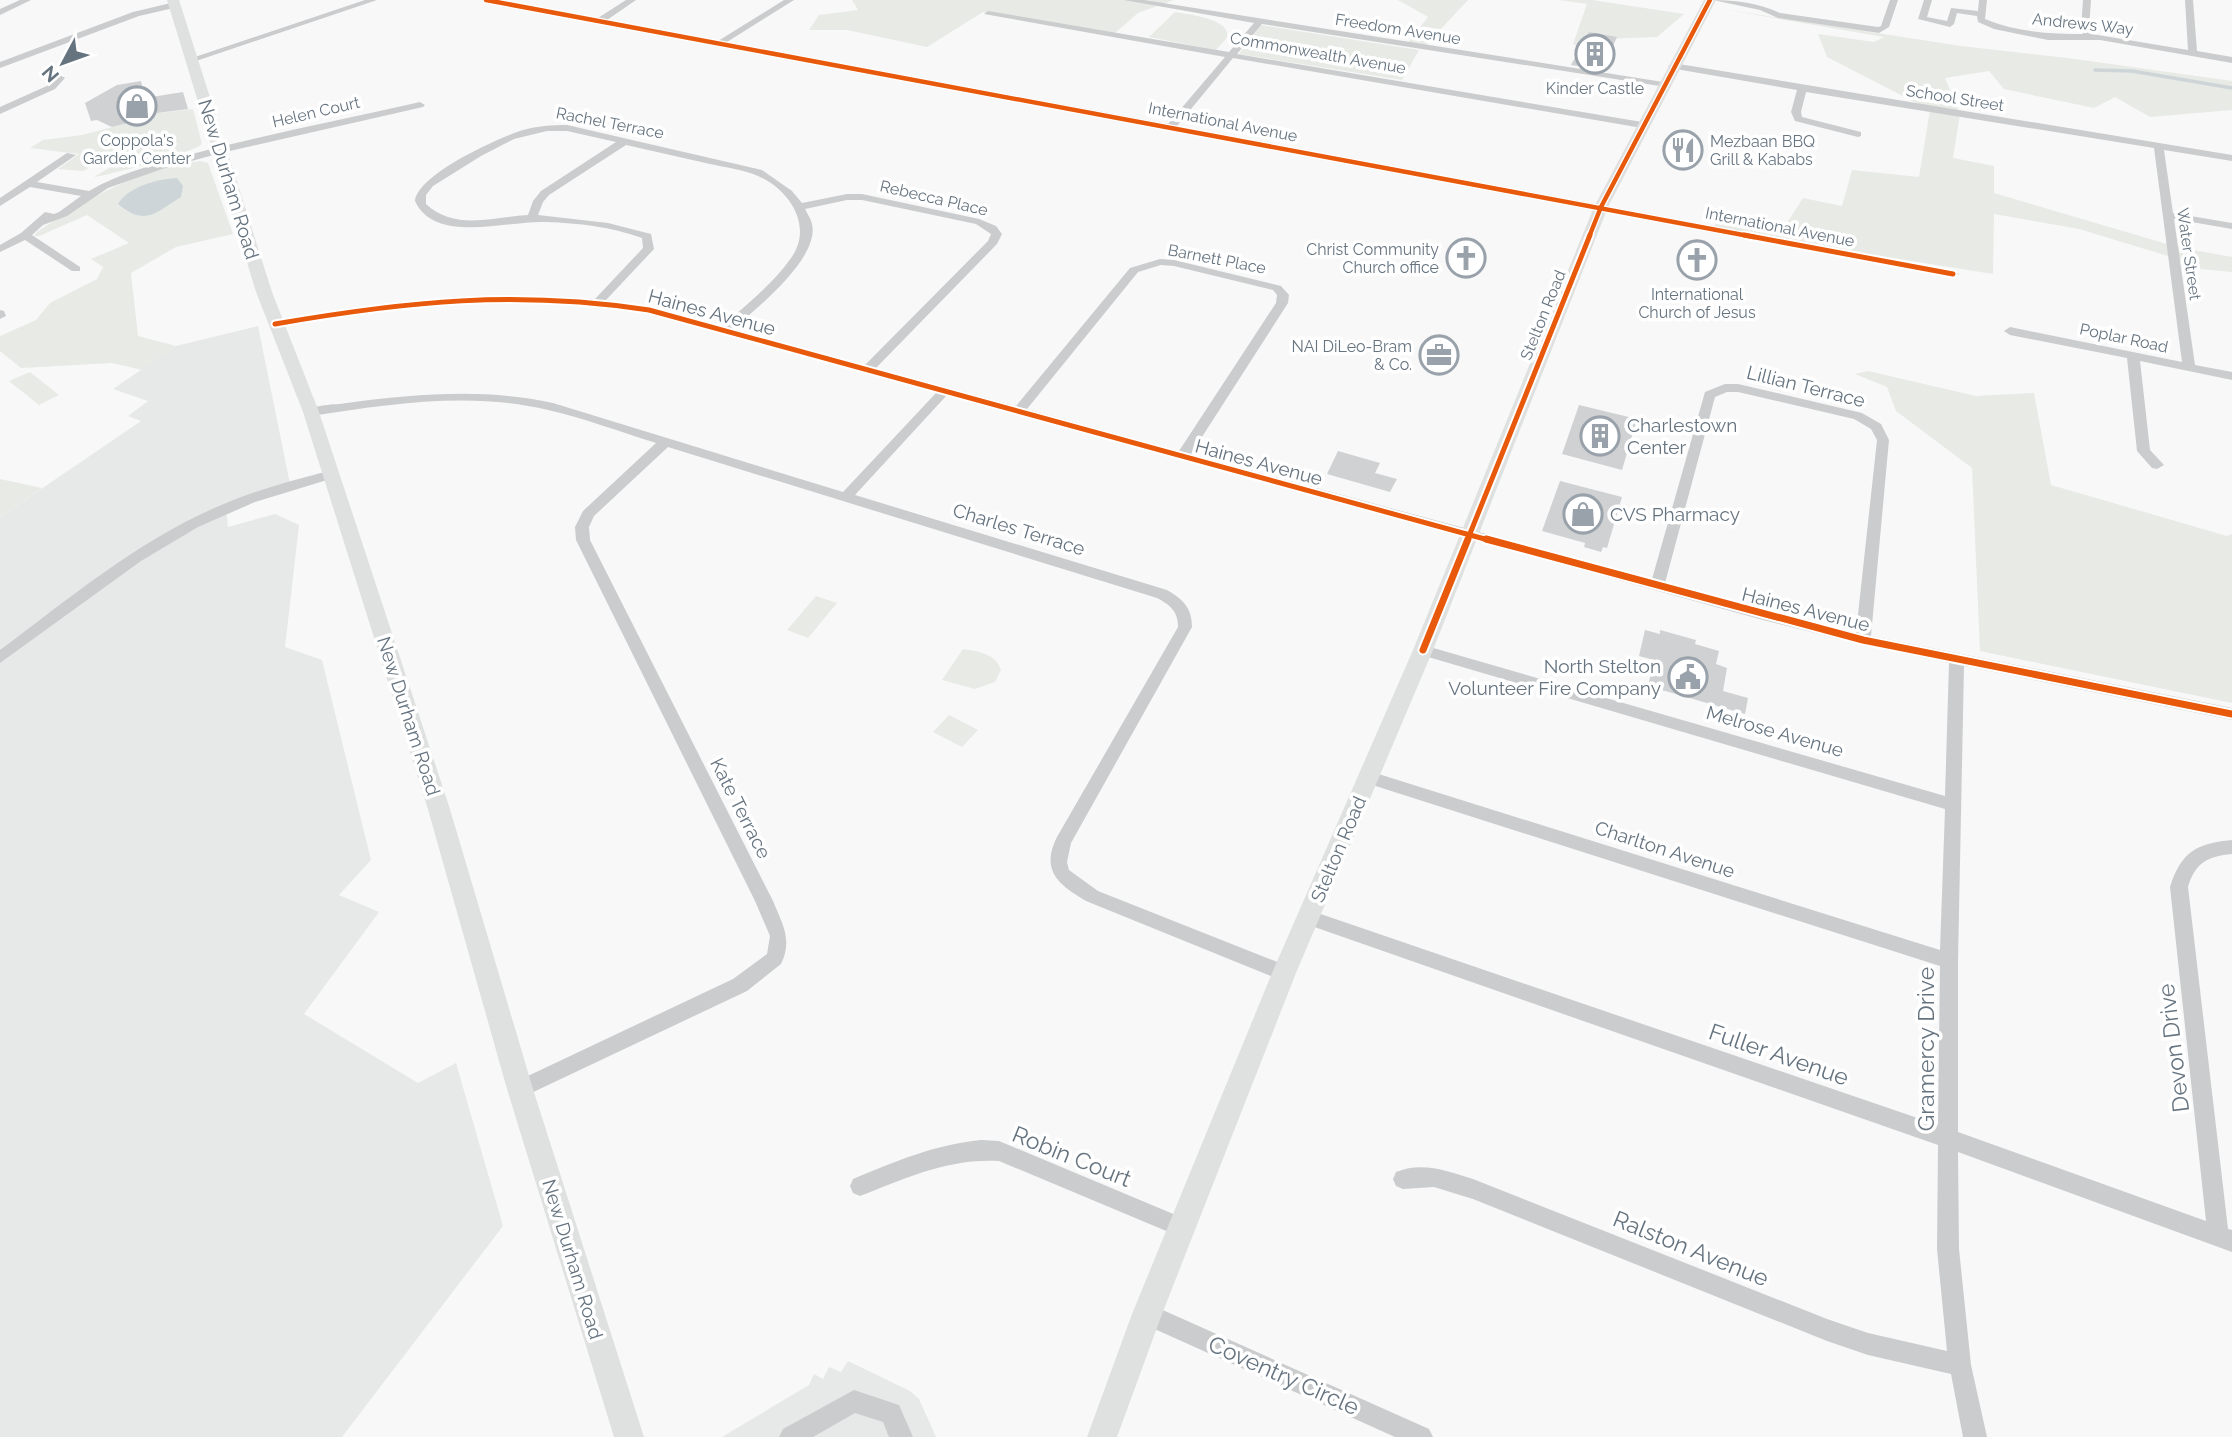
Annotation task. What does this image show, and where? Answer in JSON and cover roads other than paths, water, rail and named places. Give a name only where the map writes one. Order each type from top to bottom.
[{"type":"main road","name":"Stelton Road","points":[[1102,1437],[1147,1314],[1184,1228],[1284,973],[1423,650],[1601,207],[1710,0]]},
{"type":"main road","name":"New Durham Road","points":[[174,3],[275,324],[311,412],[332,474],[438,806],[520,1089],[629,1437]]},
{"type":"street","points":[[0,12],[27,0]]},
{"type":"street","points":[[193,59],[373,0]]},
{"type":"street","name":"International Avenue","points":[[486,0],[1953,274]]},
{"type":"street","points":[[600,21],[632,0]]},
{"type":"street","points":[[720,43],[790,0]]},
{"type":"street","name":"Freedom Avenue","points":[[1128,0],[1664,85]]},
{"type":"street","points":[[1717,0],[1762,8],[1778,15],[1879,30],[1886,25],[1894,0]]},
{"type":"street","points":[[1928,0],[1922,19],[1950,24],[1954,10],[1980,14],[1983,0]]},
{"type":"street","points":[[2087,0],[2085,28],[2088,36]]},
{"type":"street","points":[[2189,0],[2193,53]]},
{"type":"street","points":[[0,65],[136,14],[174,3]]},
{"type":"street","name":"Andrews Way","points":[[1980,14],[1983,22],[1997,27],[2059,38],[2088,36],[2232,60]]},
{"type":"street","name":"Commonwealth Avenue","points":[[988,15],[1642,125]]},
{"type":"street","points":[[1171,127],[1260,21]]},
{"type":"street","name":"School Street","points":[[1673,66],[2232,158]]},
{"type":"street","points":[[0,110],[52,88],[60,78]]},
{"type":"street","points":[[1802,88],[1796,112],[1798,120],[1858,134]]},
{"type":"street","name":"Helen Court","points":[[107,182],[219,150],[420,105]]},
{"type":"street","name":"Rachel Terrace","points":[[599,301],[649,249],[647,236],[623,229],[532,218],[467,223],[449,221],[428,212],[419,201],[422,191],[499,141],[545,127],[566,128],[758,172],[788,193],[799,206]]},
{"type":"street","points":[[532,218],[538,201],[545,193],[625,141]]},
{"type":"street","name":"Water Street","points":[[2158,145],[2189,367]]},
{"type":"street","points":[[0,203],[71,155]]},
{"type":"street","points":[[70,189],[87,181],[107,182]]},
{"type":"street","points":[[0,249],[43,222],[63,214],[107,182]]},
{"type":"street","points":[[29,184],[90,194]]},
{"type":"street","name":"Rebecca Place","points":[[799,206],[847,197],[862,197],[979,222],[992,228],[997,234],[993,242],[867,370]]},
{"type":"street","points":[[724,331],[766,294],[797,258],[806,241],[807,225],[799,206]]},
{"type":"street","points":[[2168,215],[2232,226]]},
{"type":"street","points":[[25,235],[76,269]]},
{"type":"street","name":"Barnett Place","points":[[1018,412],[1134,270],[1160,262],[1174,263],[1277,288],[1283,295],[1282,303],[1182,457]]},
{"type":"street","name":"Haines Avenue","points":[[275,324],[363,308],[476,297],[535,296],[599,301],[649,310],[1470,536],[1863,640],[2232,714]]},
{"type":"street","name":"Poplar Road","points":[[2010,331],[2232,376]]},
{"type":"street","points":[[2133,356],[2144,451],[2157,465]]},
{"type":"street","name":"Lillian Terrace","points":[[1657,586],[1709,396],[1725,387],[1738,388],[1858,416],[1876,426],[1883,440],[1863,640]]},
{"type":"street","points":[[847,496],[944,391]]},
{"type":"street","name":"Charles Terrace","points":[[311,412],[430,396],[505,398],[549,406],[1162,594],[1178,603],[1185,614],[1185,627],[1063,842],[1057,859],[1059,868],[1069,881],[1092,896],[1284,973]]},
{"type":"street","name":"Kate Terrace","points":[[520,1089],[740,985],[775,958],[779,936],[764,901],[583,540],[582,527],[589,514],[664,442]]},
{"type":"street","points":[[0,658],[129,561],[180,531],[226,509],[332,474]]},
{"type":"street","name":"Melrose Avenue","points":[[1423,650],[1954,805]]},
{"type":"street","name":"Gramercy Drive","points":[[1957,658],[1949,961],[1948,1249],[1960,1365],[1975,1437]]},
{"type":"street","name":"Charlton Avenue","points":[[1369,777],[1949,961]]},
{"type":"street","name":"Devon Drive","points":[[2225,1238],[2179,887],[2183,871],[2192,858],[2206,850],[2232,847]]},
{"type":"street","name":"Fuller Avenue","points":[[1309,918],[1950,1139],[2225,1238]]},
{"type":"street","name":"Robin Court","points":[[860,1186],[954,1151],[999,1151],[1184,1228]]},
{"type":"street","name":"Ralston Avenue","points":[[1403,1179],[1434,1177],[1472,1189],[1827,1331],[1868,1344],[1960,1365]]},
{"type":"street","name":"Coventry Circle","points":[[1147,1314],[1421,1437]]},
{"type":"street","points":[[791,1437],[854,1401],[891,1413],[901,1437]]},
{"type":"waterway","points":[[2095,70],[2132,71],[2232,88]]},
{"type":"place","name":"Kinder Castle","points":[[1595,54]]},
{"type":"place","name":"Coppola's Garden Center","points":[[137,106]]},
{"type":"place","name":"Mezbaan BBQ Grill & Kababs","points":[[1683,150]]},
{"type":"place","name":"Christ Community Church office","points":[[1466,258]]},
{"type":"place","name":"International Church of Jesus","points":[[1697,260]]},
{"type":"place","name":"NAI DiLeo-Bram & Co.","points":[[1439,355]]},
{"type":"place","name":"Charlestown Center","points":[[1600,436]]},
{"type":"place","name":"CVS Pharmacy","points":[[1583,514]]},
{"type":"place","name":"North Stelton Volunteer Fire Company","points":[[1688,677]]}]
